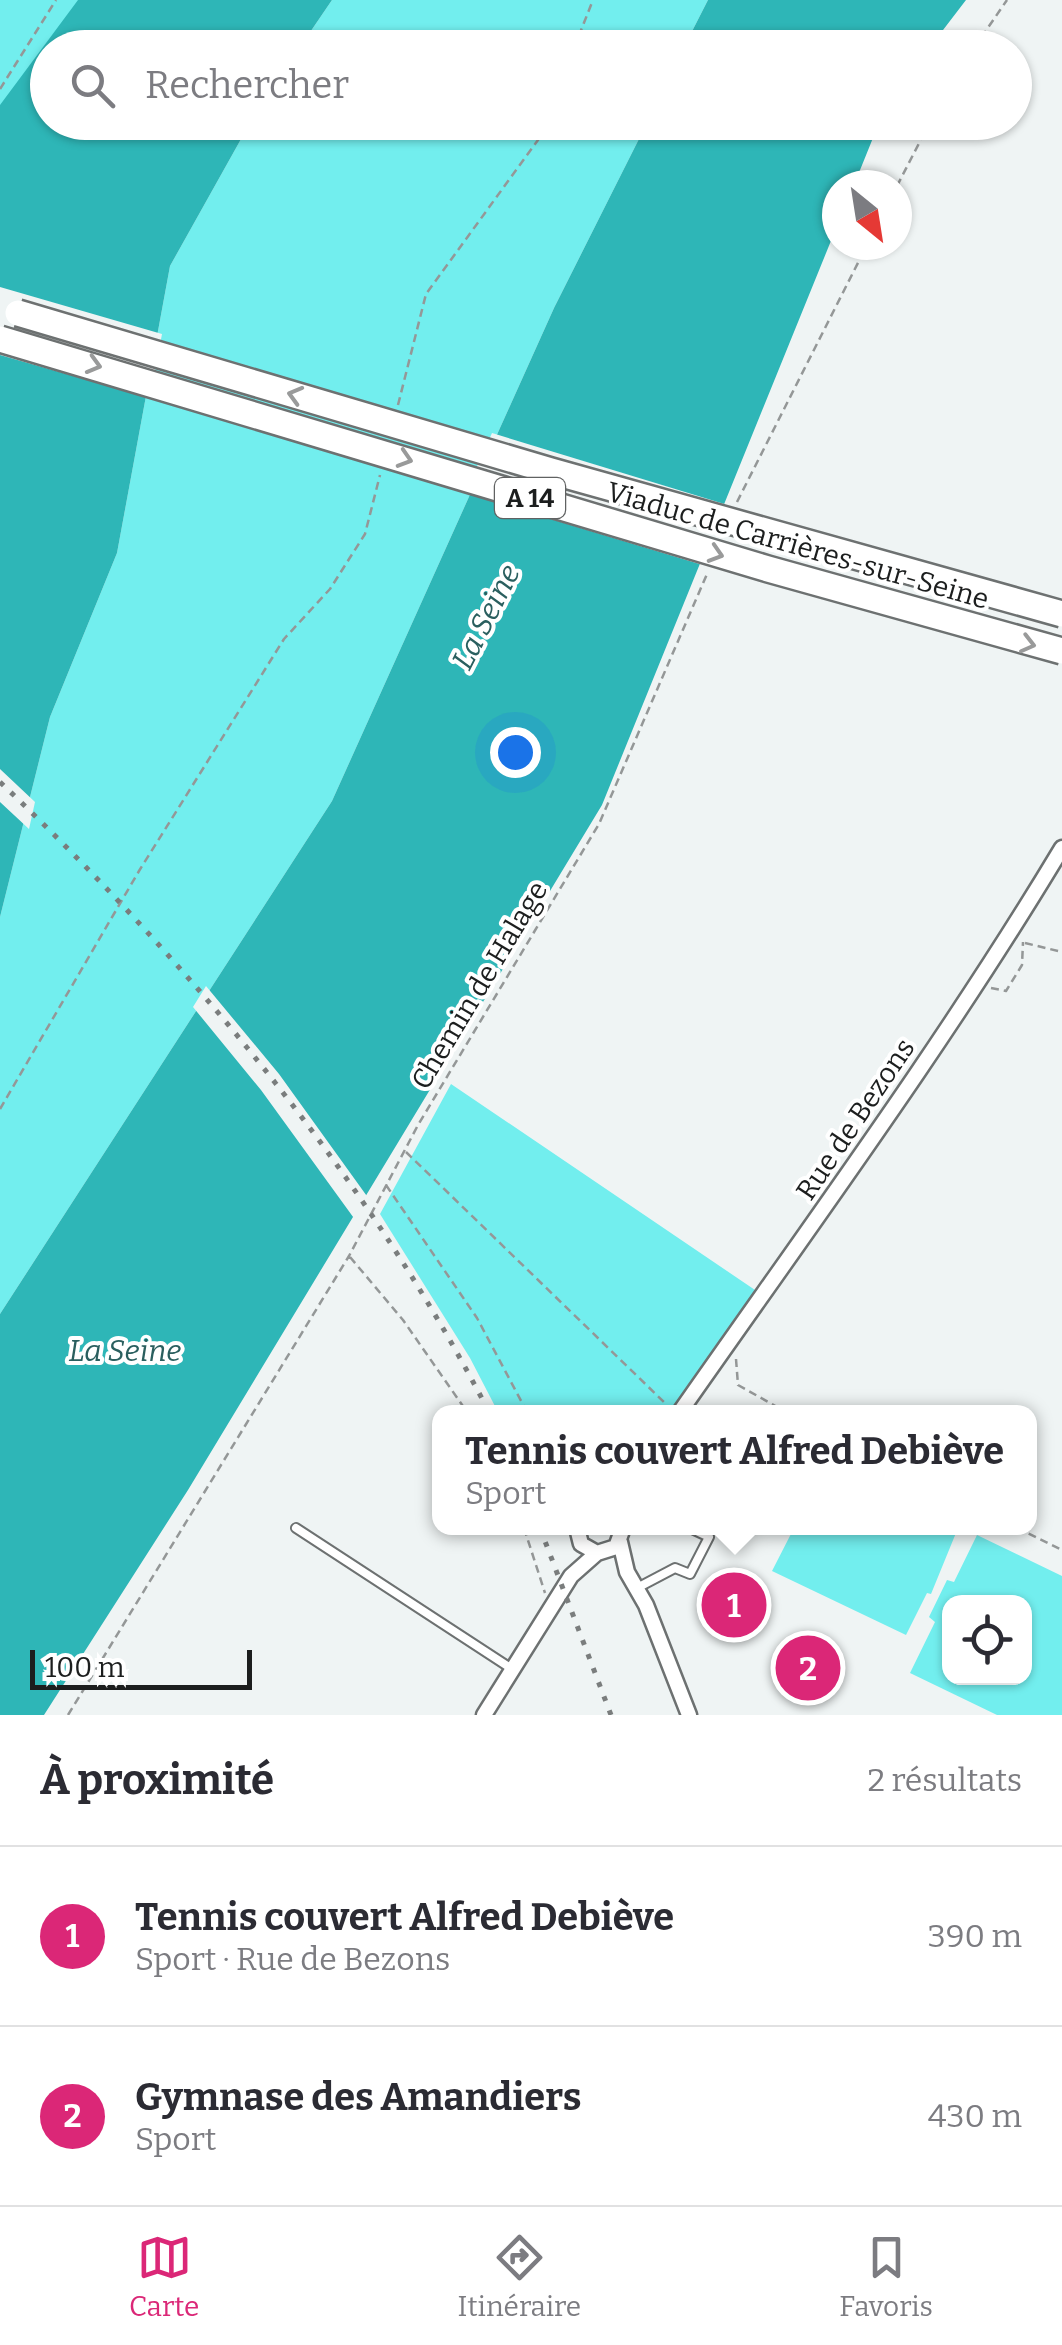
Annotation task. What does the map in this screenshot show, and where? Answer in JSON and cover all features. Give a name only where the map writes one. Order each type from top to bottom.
[{"type":"highway","name":"Viaduc de Carrières-sur-Seine","points":[[18,313],[550,472],[1062,614]]},
{"type":"highway","name":"Viaduc de Carrières-sur-Seine","points":[[0,339],[750,564],[1062,651]]},
{"type":"street","name":"Rue de Bezons","points":[[682,1405],[737,1332],[976,984],[1016,938],[1062,848]]},
{"type":"street","points":[[570,1576],[578,1535]]},
{"type":"street","points":[[580,1535],[627,1572],[637,1588],[690,1715]]},
{"type":"street","points":[[622,1535],[627,1572]]},
{"type":"street","points":[[484,1715],[570,1576],[622,1535]]},
{"type":"lane","points":[[296,1528],[512,1669]]},
{"type":"lane","points":[[637,1588],[675,1568],[690,1574],[708,1537],[704,1535]]},
{"type":"path","points":[[37,30],[56,0]]},
{"type":"path","points":[[581,30],[593,0]]},
{"type":"path","points":[[986,30],[1007,0]]},
{"type":"path","points":[[0,89],[30,41]]},
{"type":"path","points":[[398,405],[426,294],[534,140]]},
{"type":"path","points":[[905,170],[921,140]]},
{"type":"path","points":[[732,512],[859,260]]},
{"type":"path","points":[[0,1109],[138,871],[284,638],[330,589],[365,534],[384,460]]},
{"type":"path","name":"Chemin de Halage","points":[[68,1715],[349,1256],[405,1151],[599,824],[712,562]]},
{"type":"path","points":[[976,984],[1006,991],[1022,966],[1016,938],[1062,952]]},
{"type":"path","points":[[405,1151],[670,1405]]},
{"type":"path","points":[[386,1185],[477,1318],[523,1405]]},
{"type":"path","points":[[349,1256],[403,1320],[462,1405]]},
{"type":"path","points":[[737,1332],[738,1385],[774,1405]]},
{"type":"path","points":[[526,1535],[550,1607]]},
{"type":"path","points":[[1031,1535],[1062,1550]]},
{"type":"shaded area","points":[[0,0],[81,0],[60,30],[30,30],[30,73],[0,116]]},
{"type":"shaded area","points":[[332,0],[708,0],[693,30],[312,30]]},
{"type":"shaded area","points":[[240,140],[638,140],[554,308],[332,801],[0,1314],[0,917],[50,717],[117,553],[170,266]]},
{"type":"shaded area","points":[[451,1084],[758,1292],[675,1405],[494,1405],[470,1358],[380,1214]]},
{"type":"shaded area","points":[[790,1535],[955,1535],[931,1594],[927,1593],[906,1635],[772,1571]]},
{"type":"shaded area","points":[[977,1535],[1062,1576],[1062,1715],[997,1715],[910,1673],[935,1622],[929,1617],[947,1580],[954,1582]]},
{"type":"water","points":[[78,0],[332,0],[312,30],[56,30]]},
{"type":"water","points":[[708,0],[966,0],[943,30],[693,30]]},
{"type":"water","points":[[30,65],[30,140],[240,140],[170,266],[117,553],[50,717],[0,917],[0,105]]},
{"type":"water","name":"La Seine","points":[[638,140],[872,140],[860,170],[822,170],[823,260],[602,805],[188,1490],[44,1715],[0,1715],[0,1314],[332,801],[554,308]]},
{"type":"pier","points":[[0,287],[162,334],[150,398],[0,355]]},
{"type":"pier","points":[[492,433],[731,506],[706,566],[465,493]]},
{"type":"pier","points":[[0,769],[35,802],[29,829],[0,802]]},
{"type":"pier","points":[[206,986],[279,1074],[369,1199],[356,1221],[261,1090],[193,1007]]},
{"type":"railway","points":[[0,782],[140,924],[271,1077],[388,1240],[485,1405]]},
{"type":"railway","points":[[543,1535],[611,1715]]},
{"type":"place","name":"Tennis couvert Alfred Debiève","points":[[734,1605]]},
{"type":"place","name":"Gymnase des Amandiers","points":[[808,1668]]}]
